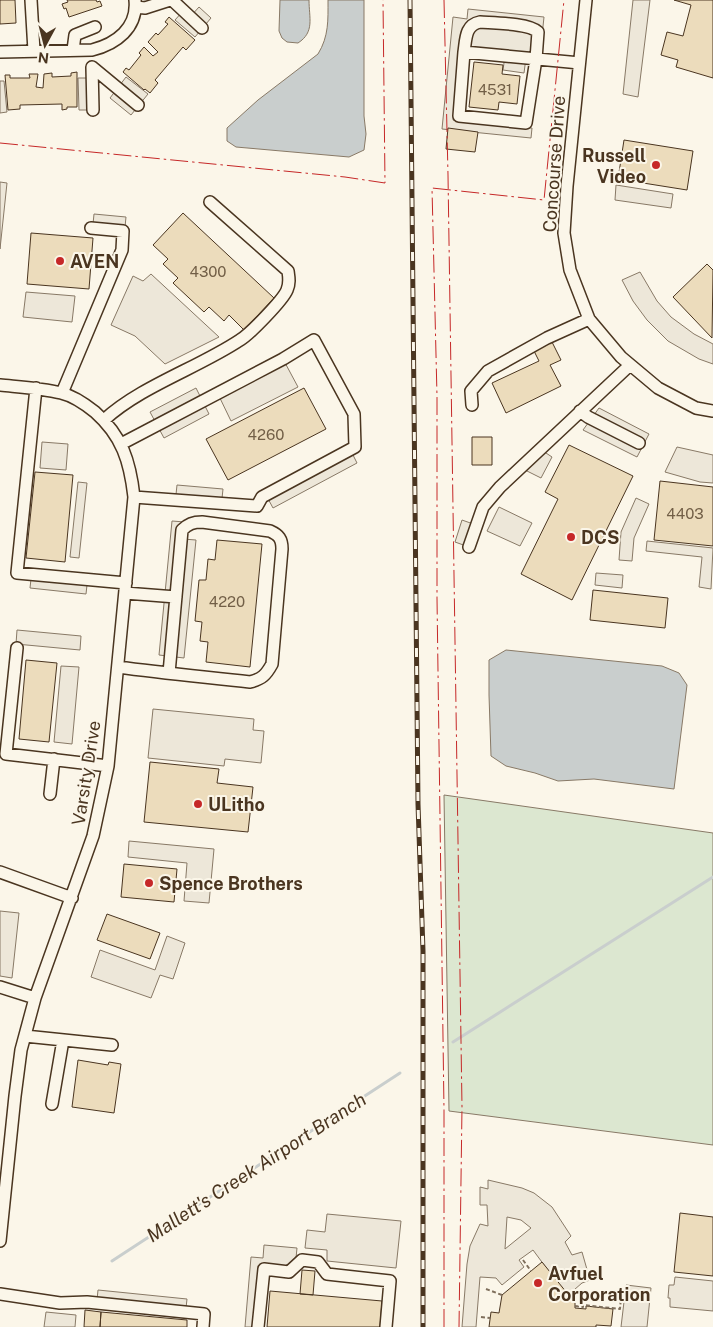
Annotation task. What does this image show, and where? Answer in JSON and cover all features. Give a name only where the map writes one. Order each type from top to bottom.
[{"type":"street","points":[[31,0],[34,51]]},
{"type":"street","points":[[0,52],[90,50],[104,47],[117,41],[130,25],[135,4],[145,8],[171,0],[202,28]]},
{"type":"street","name":"Concourse Drive","points":[[586,0],[564,233],[570,270],[589,319],[621,358],[658,388],[696,408],[713,410]]},
{"type":"street","points":[[480,22],[534,28],[538,32],[536,59],[526,123],[459,116],[464,52],[466,34],[470,26],[480,22]]},
{"type":"street","points":[[73,50],[75,35],[95,27]]},
{"type":"street","points":[[90,50],[93,110]]},
{"type":"street","points":[[464,52],[579,63]]},
{"type":"street","points":[[92,67],[138,105]]},
{"type":"street","points":[[104,420],[114,410],[242,340],[283,297],[288,288],[290,280],[288,271],[210,202]]},
{"type":"street","points":[[62,393],[122,250],[123,231],[91,228]]},
{"type":"street","points":[[472,405],[471,391],[488,370],[547,338],[589,319]]},
{"type":"street","points":[[121,444],[283,359],[314,340],[354,414],[355,446],[262,497],[257,506],[134,497]]},
{"type":"street","points":[[469,547],[484,507],[500,487],[630,365]]},
{"type":"street","name":"Varsity Drive","points":[[0,385],[36,388],[62,393],[79,400],[104,420],[118,437],[121,444],[131,473],[134,497],[108,766],[93,836],[35,998],[7,1114],[0,1241]]},
{"type":"street","points":[[36,388],[18,573],[176,597]]},
{"type":"street","points":[[580,411],[639,443]]},
{"type":"street","points":[[118,667],[169,673],[250,682],[261,679],[267,674],[272,664],[282,541],[278,535],[270,531],[202,522],[193,522],[182,530],[169,673]]},
{"type":"street","points":[[18,648],[6,754],[108,766]]},
{"type":"street","points":[[50,794],[54,759]]},
{"type":"street","points":[[0,872],[72,898]]},
{"type":"street","points":[[0,987],[35,998]]},
{"type":"street","points":[[25,1036],[112,1045]]},
{"type":"street","points":[[52,1104],[64,1040]]},
{"type":"street","points":[[258,1327],[264,1269],[289,1272],[302,1260],[318,1262],[327,1274],[390,1281],[386,1327]]},
{"type":"street","points":[[0,1294],[60,1303],[87,1302],[204,1314],[203,1327]]},
{"type":"path","points":[[523,1260],[531,1271]]},
{"type":"path","points":[[575,1306],[582,1307],[583,1305],[620,1309],[622,1285]]},
{"type":"path","points":[[486,1290],[502,1295]]},
{"type":"path","points":[[481,1317],[490,1318]]},
{"type":"green space","points":[[444,795],[713,833],[713,1145],[449,1111]]},
{"type":"shaded area","points":[[280,0],[309,0],[309,29],[307,34],[298,43],[287,42],[282,38],[279,31]]},
{"type":"shaded area","points":[[328,0],[364,0],[364,116],[366,134],[364,150],[349,157],[236,147],[227,141],[227,128],[258,100],[318,54],[326,34]]},
{"type":"shaded area","points":[[633,0],[650,0],[638,97],[623,94]]},
{"type":"shaded area","points":[[199,7],[211,18],[195,37],[175,20],[183,11],[190,17]]},
{"type":"shaded area","points":[[468,9],[544,17],[540,55],[460,47],[453,120],[532,128],[531,138],[442,129],[453,17],[467,19]]},
{"type":"shaded area","points":[[505,56],[526,58],[524,73],[503,70]]},
{"type":"shaded area","points":[[126,77],[148,94],[131,115],[110,98]]},
{"type":"shaded area","points":[[78,78],[92,78],[93,110],[79,110]]},
{"type":"shaded area","points":[[0,81],[4,81],[7,112],[0,113]]},
{"type":"shaded area","points":[[0,182],[7,183],[0,249]]},
{"type":"shaded area","points":[[616,185],[673,194],[671,208],[615,200]]},
{"type":"shaded area","points":[[94,214],[126,217],[125,227],[93,224]]},
{"type":"shaded area","points":[[640,272],[657,301],[671,317],[694,334],[713,344],[713,364],[699,359],[668,341],[647,320],[633,301],[622,280]]},
{"type":"shaded area","points":[[151,274],[219,337],[165,364],[135,336],[111,325],[133,276],[143,281]]},
{"type":"shaded area","points":[[26,292],[75,296],[72,322],[23,317]]},
{"type":"shaded area","points":[[283,359],[298,387],[231,421],[217,392]]},
{"type":"shaded area","points":[[196,388],[209,414],[164,438],[150,412]]},
{"type":"shaded area","points":[[599,408],[649,434],[637,457],[583,430]]},
{"type":"shaded area","points":[[42,442],[68,444],[66,470],[40,468]]},
{"type":"shaded area","points":[[677,447],[713,455],[713,483],[700,482],[665,472]]},
{"type":"shaded area","points":[[350,449],[357,463],[273,508],[266,495]]},
{"type":"shaded area","points":[[540,449],[552,457],[541,478],[521,468]]},
{"type":"shaded area","points":[[78,482],[87,483],[79,558],[70,557]]},
{"type":"shaded area","points":[[177,485],[223,489],[221,508],[175,504]]},
{"type":"shaded area","points":[[636,498],[649,504],[634,538],[632,561],[619,560],[621,532]]},
{"type":"shaded area","points":[[499,507],[532,523],[520,546],[487,531]]},
{"type":"shaded area","points":[[462,520],[476,525],[469,547],[455,542]]},
{"type":"shaded area","points":[[172,521],[185,522],[183,539],[196,540],[184,658],[159,655]]},
{"type":"shaded area","points":[[647,541],[713,548],[711,589],[699,587],[702,557],[646,551]]},
{"type":"shaded area","points":[[596,573],[623,575],[622,588],[595,585]]},
{"type":"shaded area","points":[[31,579],[87,585],[86,594],[30,588]]},
{"type":"shaded area","points":[[17,630],[81,636],[80,650],[16,644]]},
{"type":"shaded area","points":[[506,650],[662,666],[679,673],[687,685],[674,789],[594,779],[558,781],[506,766],[491,756],[489,660]]},
{"type":"shaded area","points":[[61,666],[79,667],[72,744],[54,742]]},
{"type":"shaded area","points":[[153,709],[254,719],[253,730],[264,731],[261,763],[225,759],[224,766],[148,758]]},
{"type":"shaded area","points":[[129,841],[214,849],[209,903],[184,901],[187,863],[128,857]]},
{"type":"shaded area","points":[[0,911],[19,913],[12,978],[0,976]]},
{"type":"shaded area","points":[[167,936],[185,943],[173,979],[160,975],[151,998],[91,977],[100,950],[155,970]]},
{"type":"shaded area","points":[[488,1180],[522,1188],[534,1193],[552,1207],[571,1236],[565,1242],[572,1255],[582,1252],[590,1280],[582,1283],[567,1296],[533,1250],[519,1260],[524,1267],[502,1285],[496,1278],[480,1277],[476,1327],[462,1327],[470,1246],[480,1224],[488,1226],[487,1205],[480,1205],[480,1187],[488,1189]],"holes":[[[507,1217],[521,1220],[531,1228],[505,1249]]]},
{"type":"shaded area","points":[[327,1214],[401,1221],[396,1268],[327,1261],[327,1250],[305,1248],[307,1230],[325,1232]]},
{"type":"shaded area","points":[[264,1245],[297,1248],[295,1268],[263,1265],[257,1327],[245,1327],[251,1257],[263,1258]]},
{"type":"shaded area","points":[[675,1277],[713,1281],[713,1311],[670,1307],[670,1298],[668,1298],[669,1285],[674,1285]]},
{"type":"shaded area","points":[[626,1285],[651,1288],[647,1327],[621,1327]]},
{"type":"shaded area","points":[[98,1290],[187,1299],[186,1308],[97,1300]]},
{"type":"shaded area","points":[[46,1312],[76,1315],[75,1327],[44,1327]]},
{"type":"building","points":[[0,0],[15,0],[16,23],[0,24]]},
{"type":"building","points":[[67,0],[96,0],[97,2],[100,1],[102,6],[69,17],[66,8],[64,9],[62,4],[68,2]]},
{"type":"building","points":[[674,0],[713,0],[713,78],[676,67],[678,60],[661,55],[667,32],[683,36],[691,5]]},
{"type":"building","points":[[169,17],[195,40],[186,50],[183,47],[155,80],[158,83],[150,93],[123,72],[126,68],[129,70],[141,55],[139,53],[144,47],[153,56],[158,52],[148,42],[168,24],[165,22]]},
{"type":"building","points":[[474,62],[503,65],[502,74],[520,76],[517,104],[499,102],[498,110],[469,107]]},
{"type":"building","points":[[77,72],[77,107],[67,107],[67,109],[62,110],[62,104],[20,105],[20,109],[8,110],[5,75],[10,75],[10,78],[30,78],[29,74],[38,74],[36,87],[43,88],[44,74],[52,73],[52,77],[71,76],[71,73]]},
{"type":"building","points":[[448,128],[478,132],[475,152],[446,149]]},
{"type":"building","name":"Russell Video","points":[[624,140],[693,151],[687,190],[618,179]]},
{"type":"building","points":[[183,213],[274,298],[244,330],[229,315],[224,321],[209,307],[204,312],[173,283],[178,278],[163,264],[168,259],[153,245]]},
{"type":"building","name":"AVEN","points":[[31,233],[93,238],[89,289],[27,284]]},
{"type":"building","points":[[707,264],[713,270],[712,338],[673,297]]},
{"type":"building","points":[[552,342],[561,360],[550,365],[561,386],[506,413],[492,383],[539,361],[534,351]]},
{"type":"building","points":[[304,388],[326,429],[228,480],[206,439]]},
{"type":"building","points":[[472,437],[492,437],[492,465],[472,465]]},
{"type":"building","name":"DCS","points":[[569,445],[633,476],[572,600],[521,574],[558,499],[545,492]]},
{"type":"building","points":[[35,472],[73,475],[65,562],[26,558]]},
{"type":"building","points":[[660,481],[713,487],[713,546],[654,540]]},
{"type":"building","points":[[217,540],[262,544],[250,667],[206,662],[208,642],[200,641],[202,622],[195,621],[199,580],[206,580],[208,559],[215,560]]},
{"type":"building","points":[[593,590],[668,598],[665,628],[590,620]]},
{"type":"building","points":[[26,660],[57,663],[49,742],[19,739]]},
{"type":"building","name":"ULitho","points":[[150,762],[219,769],[217,783],[253,787],[248,832],[144,822]]},
{"type":"building","name":"Spence Brothers","points":[[124,864],[177,869],[174,902],[121,897]]},
{"type":"building","points":[[107,914],[160,933],[150,959],[97,940]]},
{"type":"building","points":[[78,1060],[108,1065],[109,1062],[121,1064],[114,1113],[72,1107]]},
{"type":"building","points":[[680,1213],[713,1217],[713,1276],[674,1272]]},
{"type":"building","name":"Avfuel Corporation","points":[[542,1262],[575,1303],[575,1308],[586,1309],[586,1306],[613,1309],[611,1326],[489,1327],[491,1312],[499,1313],[502,1295]]},
{"type":"building","points":[[302,1270],[315,1271],[313,1295],[300,1294]]},
{"type":"building","points":[[270,1291],[382,1301],[380,1327],[267,1327]]},
{"type":"building","points":[[85,1310],[101,1312],[100,1327],[84,1327]]},
{"type":"building","points":[[101,1312],[187,1320],[187,1327],[100,1327]]},
{"type":"waterway","name":"Mallett's Creek Airport Branch","points":[[453,1042],[713,877]]},
{"type":"waterway","name":"Mallett's Creek Airport Branch","points":[[112,1261],[400,1073]]},
{"type":"railway","points":[[410,0],[418,804],[423,951],[423,1327]]},
{"type":"power","points":[[0,143],[345,177],[385,183],[383,0]]},
{"type":"power","points":[[444,0],[462,1107],[459,1327]]},
{"type":"power","points":[[444,1327],[444,1110],[437,598],[437,396],[432,188],[544,200],[564,0]]},
{"type":"place","name":"Russell Video","points":[[656,165]]},
{"type":"place","name":"AVEN","points":[[60,261]]},
{"type":"place","name":"DCS","points":[[571,537]]},
{"type":"place","name":"ULitho","points":[[198,804]]},
{"type":"place","name":"Spence Brothers","points":[[149,883]]},
{"type":"place","name":"Avfuel Corporation","points":[[538,1283]]}]
